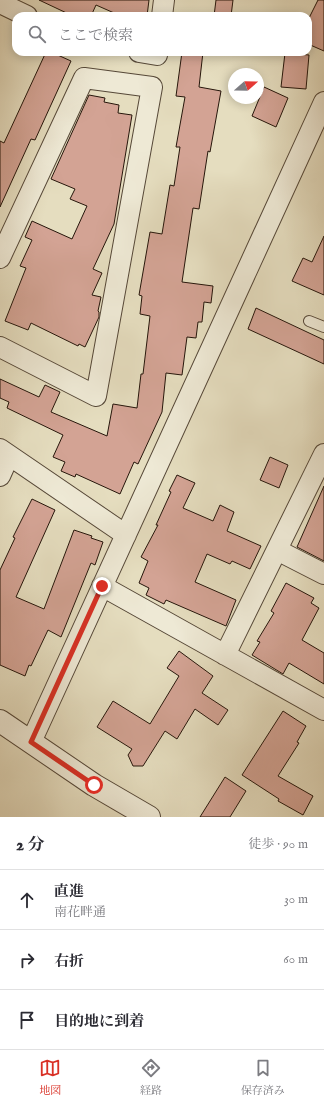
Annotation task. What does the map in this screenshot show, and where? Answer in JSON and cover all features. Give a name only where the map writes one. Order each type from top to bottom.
[{"type":"street","points":[[162,12],[164,0]]},
{"type":"street","points":[[0,3],[18,12]]},
{"type":"street","points":[[0,258],[84,78],[152,88],[96,396],[0,347]]},
{"type":"street","points":[[31,742],[324,102]]},
{"type":"street","points":[[0,476],[5,452],[126,535]]},
{"type":"street","points":[[225,655],[324,454]]},
{"type":"street","points":[[277,550],[324,574]]},
{"type":"street","points":[[102,586],[324,710]]},
{"type":"street","points":[[0,721],[94,785],[149,817]]},
{"type":"lane","points":[[309,321],[324,327]]},
{"type":"building","points":[[39,0],[149,0],[148,12],[112,12],[96,5],[93,12],[64,12]]},
{"type":"building","points":[[216,0],[233,0],[232,12],[214,12]]},
{"type":"building","points":[[318,0],[324,0],[324,51],[312,46],[312,12]]},
{"type":"building","points":[[44,56],[60,56],[71,61],[35,140],[31,139],[0,207],[0,141],[4,143]]},
{"type":"building","points":[[181,56],[203,56],[199,87],[221,91],[210,152],[208,151],[199,209],[193,208],[182,282],[213,286],[211,303],[204,302],[202,322],[198,322],[196,338],[187,337],[182,375],[166,373],[162,412],[138,464],[134,462],[120,494],[76,474],[75,477],[61,471],[65,462],[53,457],[63,435],[7,408],[9,402],[0,398],[0,379],[39,397],[45,385],[60,392],[51,412],[107,436],[113,404],[137,408],[150,316],[140,314],[142,296],[139,295],[150,232],[162,234],[170,185],[174,186],[180,147],[176,147],[185,97],[176,96]]},
{"type":"building","points":[[285,56],[309,56],[306,89],[281,87]]},
{"type":"building","points":[[264,87],[288,98],[276,127],[252,116],[257,104],[264,104]]},
{"type":"building","points":[[89,95],[105,98],[104,102],[119,105],[118,113],[132,115],[114,224],[93,269],[102,273],[92,295],[101,297],[98,311],[99,317],[85,347],[79,344],[78,346],[31,323],[28,330],[5,321],[26,268],[20,266],[32,240],[25,237],[32,221],[72,239],[87,206],[70,199],[75,189],[51,179]]},
{"type":"building","points":[[324,236],[324,295],[292,281],[303,258],[312,262]]},
{"type":"building","points":[[256,308],[324,340],[324,364],[248,329]]},
{"type":"building","points":[[270,457],[288,465],[279,488],[260,480]]},
{"type":"building","points":[[177,475],[195,483],[183,508],[213,521],[220,505],[234,512],[227,531],[261,546],[250,569],[232,561],[230,564],[207,554],[195,582],[236,600],[226,626],[166,600],[164,604],[146,595],[149,588],[139,583],[148,561],[141,557],[158,525],[156,525]]},
{"type":"building","points":[[324,486],[324,561],[297,547]]},
{"type":"building","points":[[32,499],[55,510],[16,597],[44,609],[74,530],[92,536],[91,538],[103,542],[95,565],[91,563],[61,637],[48,630],[31,666],[29,665],[25,676],[0,665],[0,570],[15,538],[13,537]]},
{"type":"building","points":[[286,583],[314,598],[311,603],[319,608],[302,640],[324,653],[324,684],[289,663],[283,674],[252,655],[260,642],[257,641],[274,613],[271,611]]},
{"type":"building","points":[[179,651],[213,676],[202,693],[228,710],[218,725],[195,709],[177,739],[165,731],[143,766],[133,766],[128,755],[132,749],[97,727],[113,701],[150,724],[179,676],[167,668]]},
{"type":"building","points":[[283,711],[306,726],[297,742],[299,743],[278,776],[313,796],[303,815],[278,801],[279,799],[242,775]]},
{"type":"building","points":[[225,777],[246,791],[230,817],[200,817]]},
{"type":"route","points":[[94,785],[31,742],[102,586]]}]
